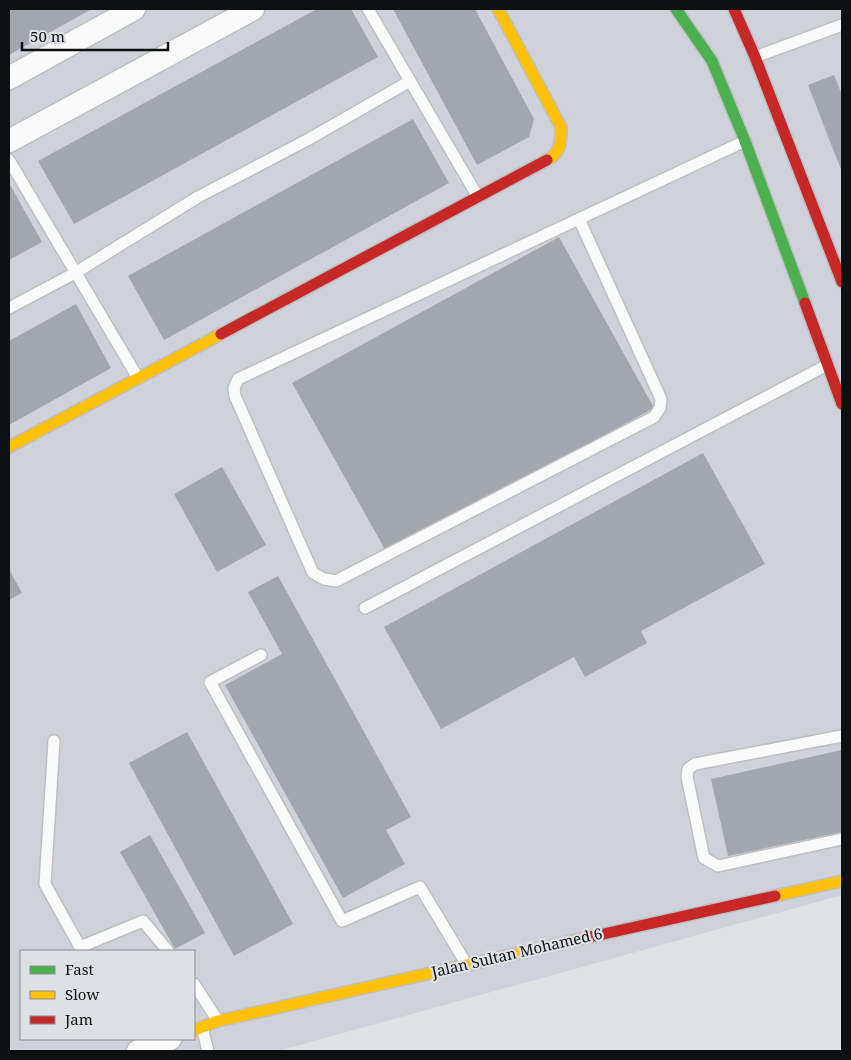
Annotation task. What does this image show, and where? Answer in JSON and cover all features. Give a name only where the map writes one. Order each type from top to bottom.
[{"type":"street","points":[[9,78],[134,9]]},
{"type":"street","points":[[9,141],[253,9]]},
{"type":"street","points":[[9,447],[552,157],[561,144],[561,128],[498,9]]},
{"type":"street","points":[[676,9],[712,62],[745,140],[842,404]]},
{"type":"street","points":[[734,9],[755,57],[842,282]]},
{"type":"street","points":[[708,34],[711,42],[712,62]]},
{"type":"street","name":"Jalan Sultan Mohamed 6","points":[[198,1028],[218,1020],[842,880]]},
{"type":"street","points":[[138,1051],[167,1040]]},
{"type":"lane","points":[[368,9],[478,197]]},
{"type":"lane","points":[[755,57],[842,25]]},
{"type":"lane","points":[[9,308],[75,273],[198,197],[309,139],[410,81]]},
{"type":"lane","points":[[579,219],[661,399],[660,408],[654,417],[336,581],[324,579],[313,573],[235,396],[234,388],[238,379],[745,140]]},
{"type":"lane","points":[[9,160],[138,378]]},
{"type":"lane","points":[[365,608],[827,365]]},
{"type":"lane","points":[[261,655],[210,682],[342,921],[420,886],[467,965]]},
{"type":"lane","points":[[842,736],[695,764],[688,769],[687,777],[704,858],[718,866],[842,839]]},
{"type":"lane","points":[[54,741],[45,884],[80,947],[143,921],[167,950]]},
{"type":"lane","points":[[195,986],[218,1020]]},
{"type":"lane","points":[[198,1028],[208,1051]]},
{"type":"shaded area","points":[[9,9],[842,9],[842,895],[278,1051],[9,1051]]},
{"type":"building","points":[[9,9],[92,9],[9,55]]},
{"type":"building","points":[[317,9],[351,9],[378,57],[74,224],[38,161]]},
{"type":"building","points":[[393,9],[475,9],[534,119],[529,137],[477,165]]},
{"type":"building","points":[[834,75],[842,95],[842,172],[808,85]]},
{"type":"building","points":[[413,119],[449,183],[164,340],[128,276]]},
{"type":"building","points":[[9,183],[42,242],[9,260]]},
{"type":"building","points":[[559,237],[654,408],[387,553],[292,383]]},
{"type":"building","points":[[76,304],[111,368],[9,425],[9,341]]},
{"type":"building","points":[[703,453],[765,564],[641,631],[647,643],[585,677],[574,657],[441,729],[384,627]]},
{"type":"building","points":[[222,467],[266,545],[217,572],[174,494]]},
{"type":"building","points":[[9,569],[22,593],[9,600]]},
{"type":"building","points":[[278,576],[411,817],[386,830],[405,864],[343,898],[225,685],[282,654],[248,592]]},
{"type":"building","points":[[187,732],[293,924],[234,956],[129,763]]},
{"type":"building","points":[[842,750],[842,832],[728,856],[711,779]]},
{"type":"building","points":[[150,835],[205,933],[175,949],[120,852]]},
{"type":"traffic: fast","points":[[676,9],[712,61],[745,141],[805,303]]},
{"type":"traffic: slow","points":[[498,9],[561,127],[560,146],[556,153],[547,160]]},
{"type":"traffic: slow","points":[[9,447],[221,334]]},
{"type":"traffic: slow","points":[[775,896],[842,881]]},
{"type":"traffic: slow","points":[[195,1030],[218,1021],[590,937]]},
{"type":"traffic: jam","points":[[734,9],[755,57],[842,282]]},
{"type":"traffic: jam","points":[[221,334],[547,160]]},
{"type":"traffic: jam","points":[[805,303],[842,404]]},
{"type":"traffic: jam","points":[[590,937],[775,896]]}]
